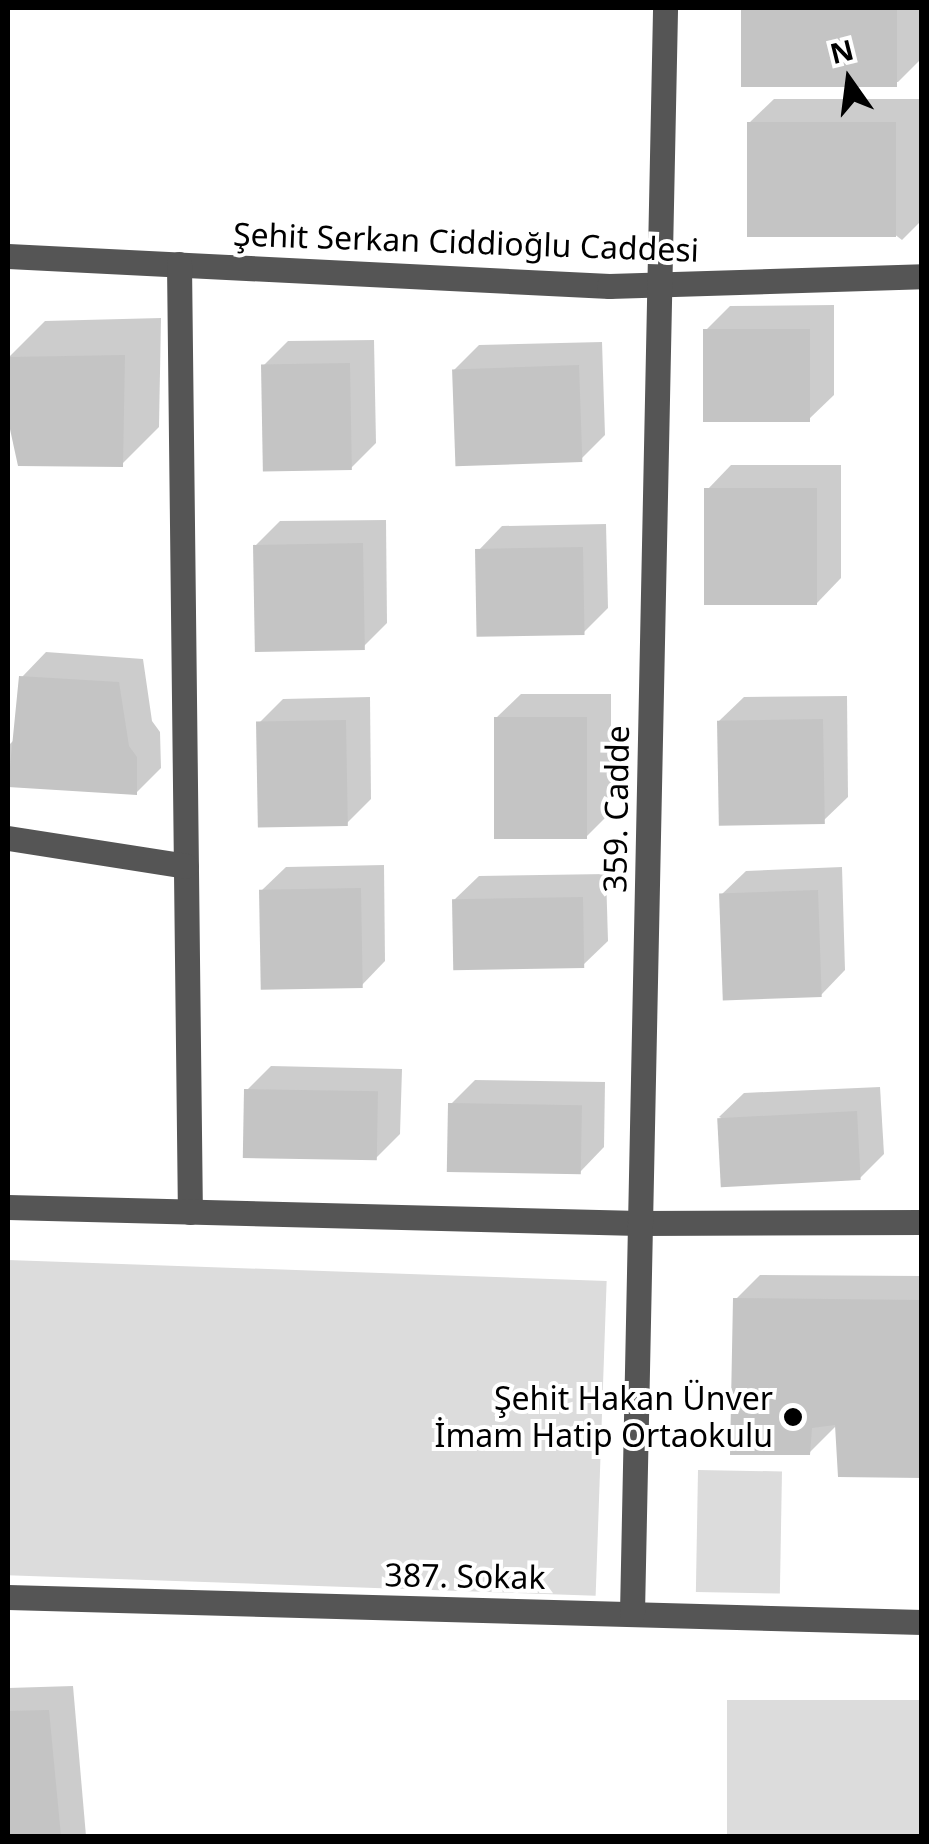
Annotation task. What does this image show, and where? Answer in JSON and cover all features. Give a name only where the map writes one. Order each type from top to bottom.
[{"type":"street","name":"359. Cadde","points":[[632,1613],[665,8]]},
{"type":"street","name":"Şehit Serkan Ciddioğlu Caddesi","points":[[8,256],[660,284],[922,276]]},
{"type":"street","points":[[178,264],[190,1212]]},
{"type":"street","points":[[8,838],[186,866]]},
{"type":"street","points":[[8,1207],[639,1223],[922,1222]]},
{"type":"street","name":"387. Sokak","points":[[8,1597],[922,1622]]},
{"type":"shaded area","points":[[8,1260],[607,1281],[596,1596],[8,1575]]},
{"type":"shaded area","points":[[698,1470],[782,1471],[780,1593],[696,1592]]},
{"type":"shaded area","points":[[727,1700],[921,1700],[921,1836],[727,1836]]},
{"type":"building","points":[[741,8],[897,8],[897,87],[741,87]]},
{"type":"building","points":[[747,122],[896,122],[896,237],[747,237]]},
{"type":"building","points":[[703,329],[810,329],[810,422],[703,422]]},
{"type":"building","points":[[125,355],[123,467],[18,466],[8,420],[8,357]]},
{"type":"building","points":[[350,363],[352,470],[263,472],[261,365]]},
{"type":"building","points":[[579,365],[582,462],[455,466],[452,369]]},
{"type":"building","points":[[704,488],[817,488],[817,605],[704,605]]},
{"type":"building","points":[[363,543],[365,650],[255,652],[253,545]]},
{"type":"building","points":[[583,547],[585,635],[477,637],[475,549]]},
{"type":"building","points":[[19,676],[119,682],[129,746],[137,757],[137,795],[8,787]]},
{"type":"building","points":[[494,717],[587,717],[587,839],[494,839]]},
{"type":"building","points":[[823,719],[825,824],[719,826],[717,721]]},
{"type":"building","points":[[346,720],[348,826],[258,828],[256,722]]},
{"type":"building","points":[[361,888],[363,988],[261,990],[259,890]]},
{"type":"building","points":[[818,890],[822,997],[723,1000],[719,893]]},
{"type":"building","points":[[583,897],[584,968],[453,970],[452,899]]},
{"type":"building","points":[[244,1089],[378,1091],[377,1160],[243,1158]]},
{"type":"building","points":[[448,1103],[582,1105],[581,1174],[447,1172]]},
{"type":"building","points":[[857,1111],[861,1180],[721,1187],[717,1118]]},
{"type":"building","points":[[733,1298],[922,1300],[922,1478],[838,1477],[835,1425],[812,1428],[810,1455],[730,1455]]},
{"type":"building","points":[[49,1710],[61,1836],[8,1836],[8,1711]]},
{"type":"place","name":"Şehit Hakan Ünver İmam Hatip Ortaokulu","points":[[793,1417]]}]
